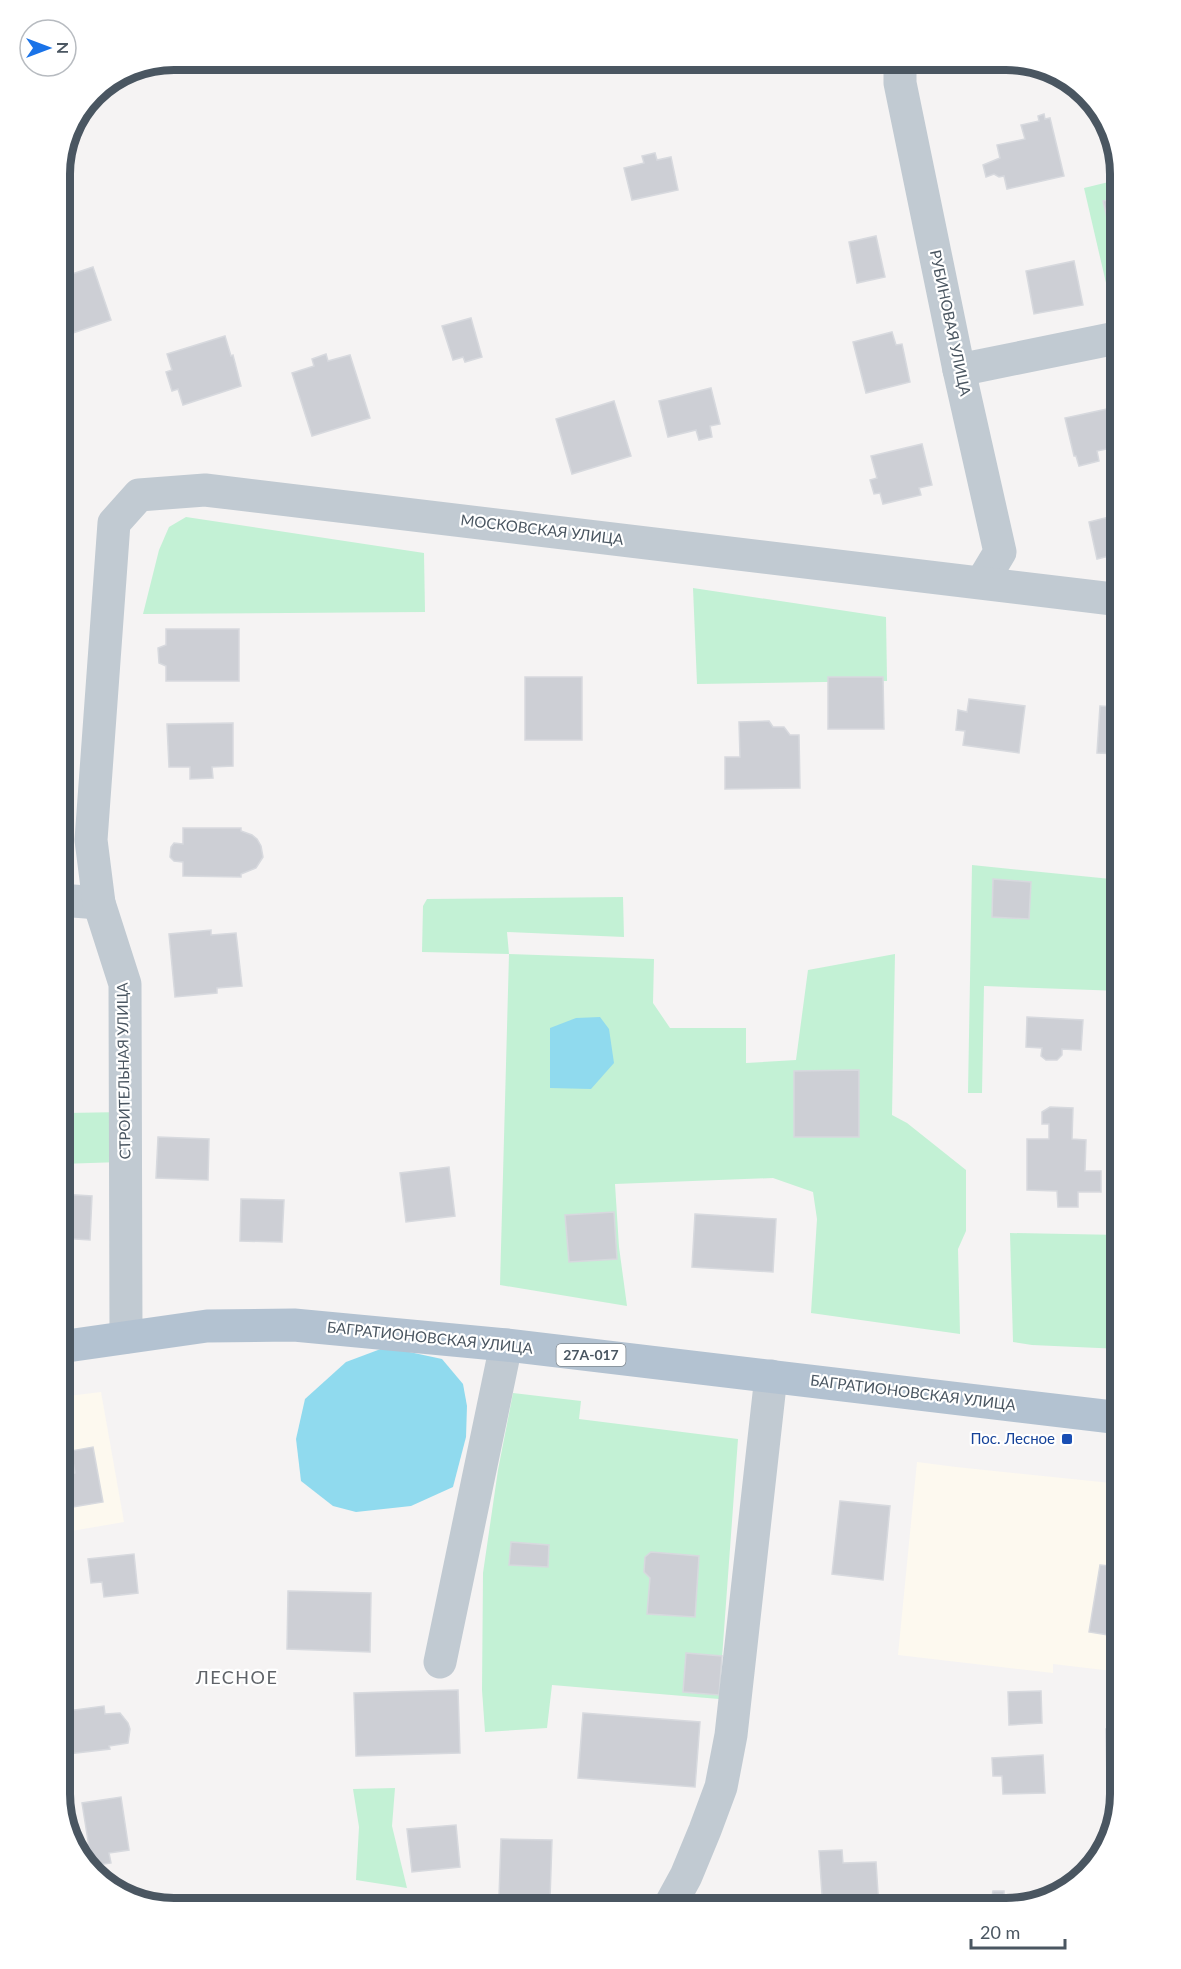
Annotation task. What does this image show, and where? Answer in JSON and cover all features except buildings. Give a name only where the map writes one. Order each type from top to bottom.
[{"type":"main road","name":"БАГРАТИОНОВСКАЯ УЛИЦА","points":[[70,1345],[207,1326],[294,1325],[506,1345],[1110,1417]]},
{"type":"street","name":"РУБИНОВАЯ УЛИЦА","points":[[900,71],[900,83],[959,370],[999,552],[982,582]]},
{"type":"street","points":[[959,370],[1110,339]]},
{"type":"street","name":"МОСКОВСКАЯ УЛИЦА","points":[[114,523],[139,495],[205,490],[1110,599]]},
{"type":"street","name":"СТРОИТЕЛЬНАЯ УЛИЦА","points":[[114,523],[91,840],[99,903],[125,984],[126,1337]]},
{"type":"street","points":[[71,901],[99,903]]},
{"type":"street","points":[[440,1662],[506,1345]]},
{"type":"street","points":[[674,1898],[686,1876],[721,1787],[731,1735],[771,1376]]},
{"type":"shaded area","points":[[101,1392],[124,1522],[70,1531],[70,1396]]},
{"type":"shaded area","points":[[917,1462],[1110,1483],[1110,1671],[1053,1664],[1053,1673],[898,1655]]},
{"type":"green space","points":[[1110,182],[1110,300],[1084,188]]},
{"type":"green space","points":[[186,517],[424,553],[425,612],[143,614],[159,550],[169,527]]},
{"type":"green space","points":[[693,588],[886,617],[887,681],[697,684]]},
{"type":"green space","points":[[972,865],[1110,879],[1110,991],[984,986],[982,1093],[968,1093]]},
{"type":"green space","points":[[623,897],[624,937],[507,932],[509,954],[422,952],[423,906],[427,899]]},
{"type":"green space","points":[[509,954],[654,959],[653,1003],[670,1028],[746,1028],[746,1063],[796,1060],[808,970],[895,954],[892,1115],[907,1123],[966,1170],[966,1231],[958,1249],[960,1334],[811,1313],[817,1219],[813,1192],[773,1178],[615,1184],[619,1247],[627,1306],[500,1285]]},
{"type":"green space","points":[[124,1112],[121,1162],[70,1164],[70,1113]]},
{"type":"green space","points":[[1010,1233],[1110,1235],[1110,1349],[1013,1342]]},
{"type":"green space","points":[[513,1393],[581,1401],[579,1419],[738,1439],[719,1699],[552,1685],[547,1728],[485,1732],[482,1690],[483,1573],[498,1470]]},
{"type":"green space","points":[[395,1788],[392,1826],[407,1888],[356,1880],[359,1827],[353,1789]]},
{"type":"water","points":[[600,1017],[609,1029],[614,1063],[591,1089],[550,1088],[550,1028],[576,1018]]},
{"type":"water","points":[[386,1347],[442,1359],[463,1384],[467,1406],[466,1437],[453,1487],[411,1506],[356,1512],[333,1506],[301,1481],[296,1439],[305,1399],[346,1362]]},
{"type":"place","name":"Пос. Лесное","points":[[1067,1439]]},
{"type":"district","name":"ЛЕСНОЕ","points":[[237,1678]]}]
